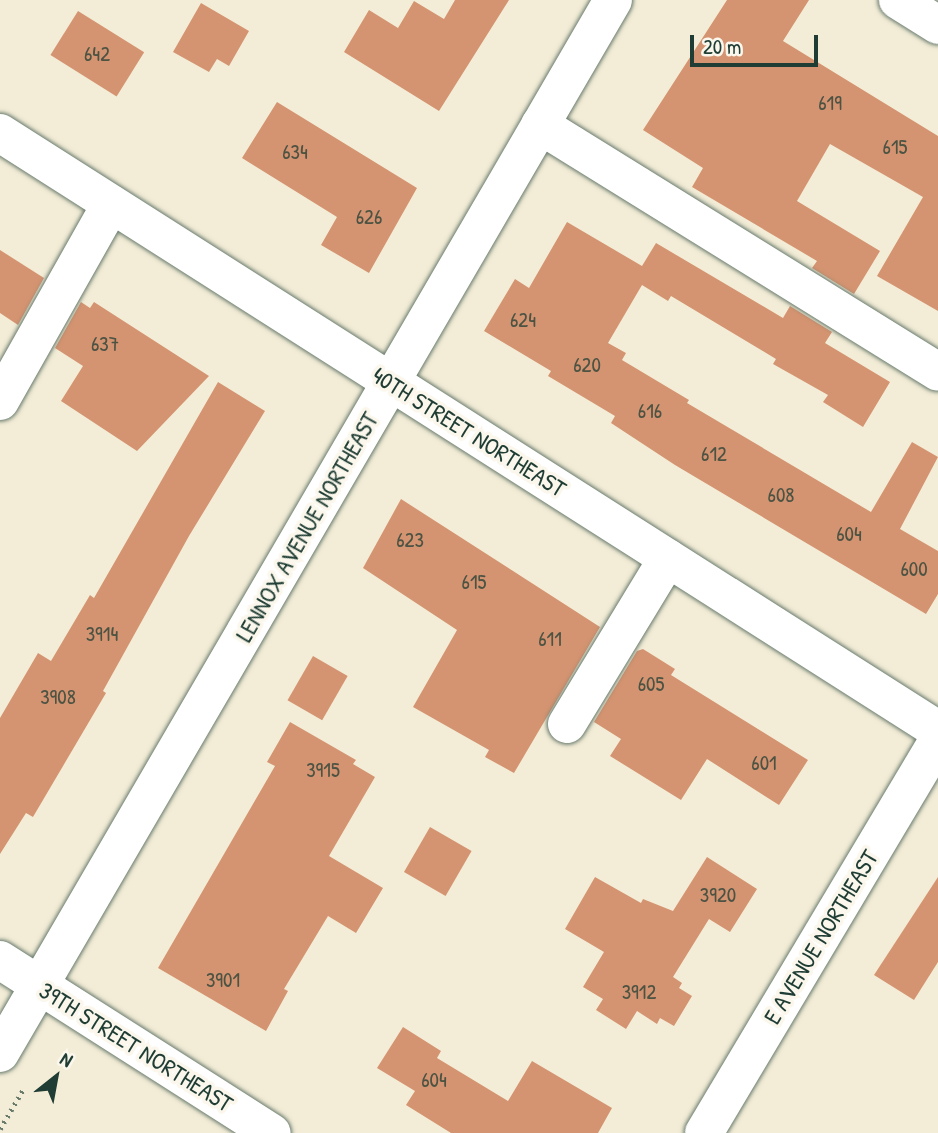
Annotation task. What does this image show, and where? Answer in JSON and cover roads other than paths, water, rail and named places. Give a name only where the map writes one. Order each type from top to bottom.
[{"type":"street","name":"LENNOX AVENUE NORTHEAST","points":[[0,1053],[613,0]]},
{"type":"street","points":[[898,0],[938,25]]},
{"type":"street","points":[[540,125],[938,372]]},
{"type":"street","name":"40TH STREET NORTHEAST","points":[[0,133],[938,730]]},
{"type":"street","points":[[0,401],[111,204]]},
{"type":"street","points":[[567,724],[668,558]]},
{"type":"street","name":"E AVENUE NORTHEAST","points":[[704,1133],[938,741]]},
{"type":"street","name":"39TH STREET NORTHEAST","points":[[0,960],[272,1133]]}]
